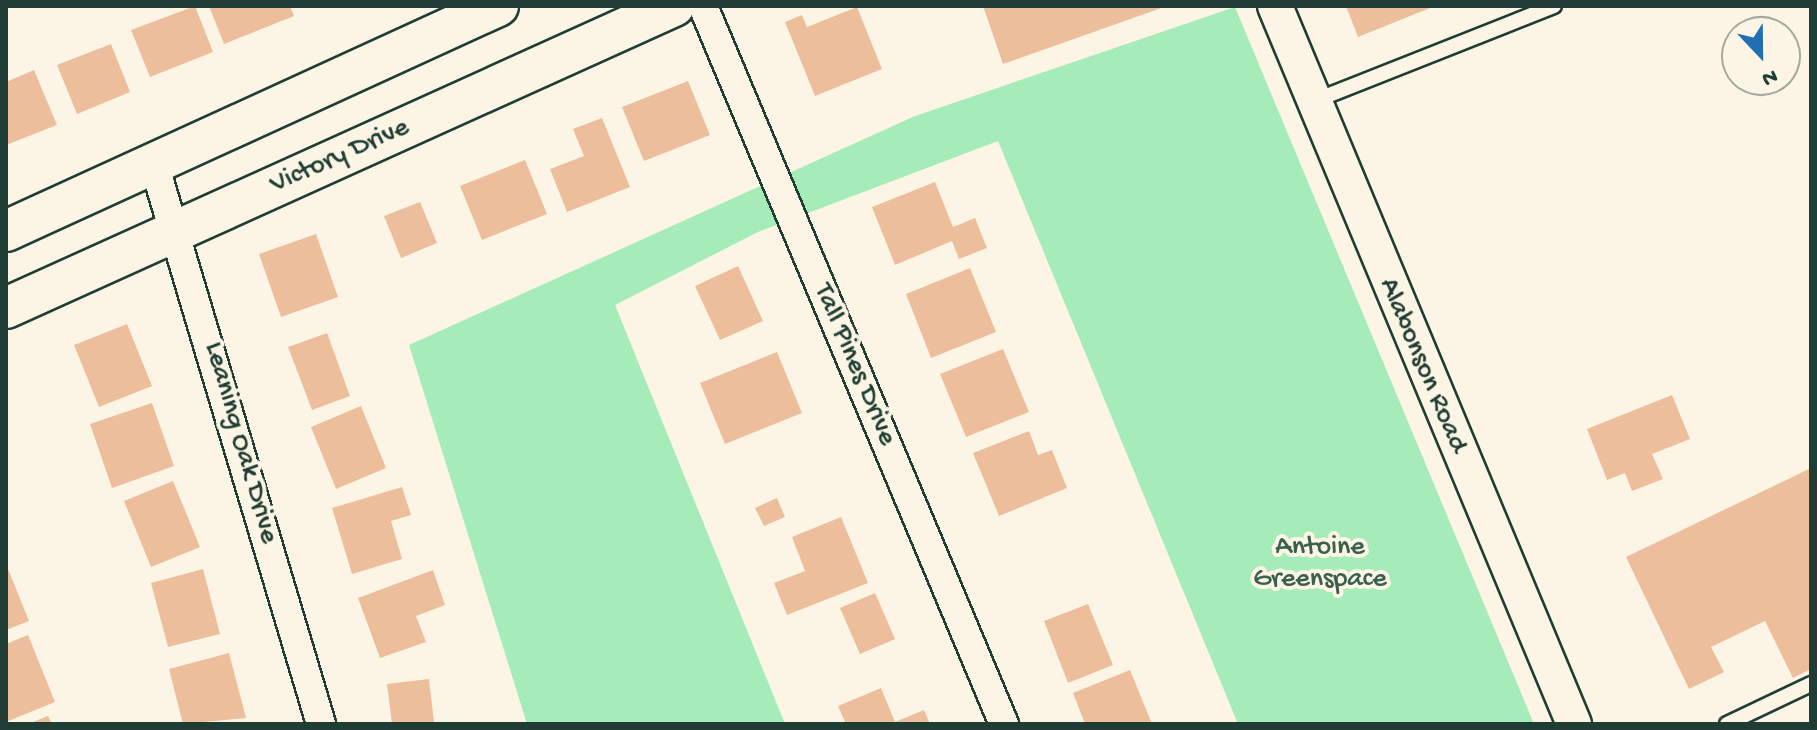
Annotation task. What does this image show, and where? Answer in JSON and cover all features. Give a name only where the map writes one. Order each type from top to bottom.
[{"type":"main road","points":[[6,231],[498,6]]},
{"type":"main road","name":"Victory Drive","points":[[6,308],[674,6]]},
{"type":"street","name":"Tall Pines Drive","points":[[703,6],[1004,724]]},
{"type":"street","name":"Alabonson Road","points":[[1275,6],[1574,724]]},
{"type":"street","name":"Leaning Oak Drive","points":[[154,164],[178,230],[321,724]]},
{"type":"lane","points":[[1314,101],[1554,6]]},
{"type":"lane","points":[[1727,724],[1811,684]]},
{"type":"green space","name":"Antoine Greenspace","points":[[1235,7],[1534,724],[1238,724],[998,141],[758,232],[615,305],[785,724],[527,724],[409,345],[915,116]]},
{"type":"building","points":[[195,6],[213,52],[150,77],[131,30]]},
{"type":"building","points":[[209,6],[290,6],[294,16],[224,44]]},
{"type":"building","points":[[983,6],[1167,6],[1003,64]]},
{"type":"building","points":[[1346,6],[1435,6],[1358,37]]},
{"type":"building","points":[[857,7],[882,69],[815,96],[785,22],[802,15],[807,27]]},
{"type":"building","points":[[111,44],[130,92],[77,114],[57,65]]},
{"type":"building","points":[[34,70],[57,125],[6,145],[6,82]]},
{"type":"building","points":[[688,81],[710,135],[644,161],[622,107]]},
{"type":"building","points":[[602,118],[630,187],[567,212],[550,169],[584,156],[573,129]]},
{"type":"building","points":[[525,160],[547,214],[482,240],[460,186]]},
{"type":"building","points":[[935,182],[953,227],[975,218],[987,248],[959,259],[952,241],[895,265],[872,207]]},
{"type":"building","points":[[420,202],[437,243],[401,258],[384,216]]},
{"type":"building","points":[[316,234],[338,297],[281,317],[259,254]]},
{"type":"building","points":[[738,266],[763,321],[720,340],[695,286]]},
{"type":"building","points":[[970,268],[996,332],[931,358],[906,294]]},
{"type":"building","points":[[127,324],[152,386],[99,407],[74,345]]},
{"type":"building","points":[[327,333],[350,396],[312,410],[288,347]]},
{"type":"building","points":[[1003,349],[1029,412],[966,437],[940,374]]},
{"type":"building","points":[[777,352],[802,413],[725,444],[700,383]]},
{"type":"building","points":[[1672,395],[1690,439],[1652,454],[1663,479],[1632,491],[1625,473],[1607,480],[1587,429]]},
{"type":"building","points":[[152,403],[174,466],[112,488],[90,424]]},
{"type":"building","points":[[361,406],[386,468],[336,489],[311,427]]},
{"type":"building","points":[[1029,431],[1038,455],[1052,450],[1067,488],[999,516],[973,453]]},
{"type":"building","points":[[1811,468],[1811,669],[1793,678],[1765,621],[1711,647],[1724,672],[1689,689],[1626,557]]},
{"type":"building","points":[[173,481],[200,547],[151,567],[124,501]]},
{"type":"building","points":[[402,487],[411,515],[391,521],[402,559],[352,574],[332,508]]},
{"type":"building","points":[[777,498],[785,517],[764,526],[755,508]]},
{"type":"building","points":[[841,517],[868,583],[787,615],[774,583],[805,571],[792,537]]},
{"type":"building","points":[[6,564],[29,621],[6,630]]},
{"type":"building","points":[[203,569],[220,634],[168,647],[151,583]]},
{"type":"building","points":[[433,570],[445,605],[416,616],[426,642],[380,658],[358,598]]},
{"type":"building","points":[[875,593],[895,639],[860,654],[840,608]]},
{"type":"building","points":[[1088,604],[1113,665],[1068,683],[1044,621]]},
{"type":"building","points":[[28,635],[55,702],[6,722],[6,644]]},
{"type":"building","points":[[229,653],[246,718],[183,724],[169,669]]},
{"type":"building","points":[[1130,670],[1152,724],[1085,724],[1073,693]]},
{"type":"building","points":[[429,679],[434,722],[392,724],[387,684]]},
{"type":"building","points":[[881,688],[895,722],[924,710],[930,724],[846,724],[838,706]]},
{"type":"building","points":[[48,716],[52,724],[28,724]]}]
